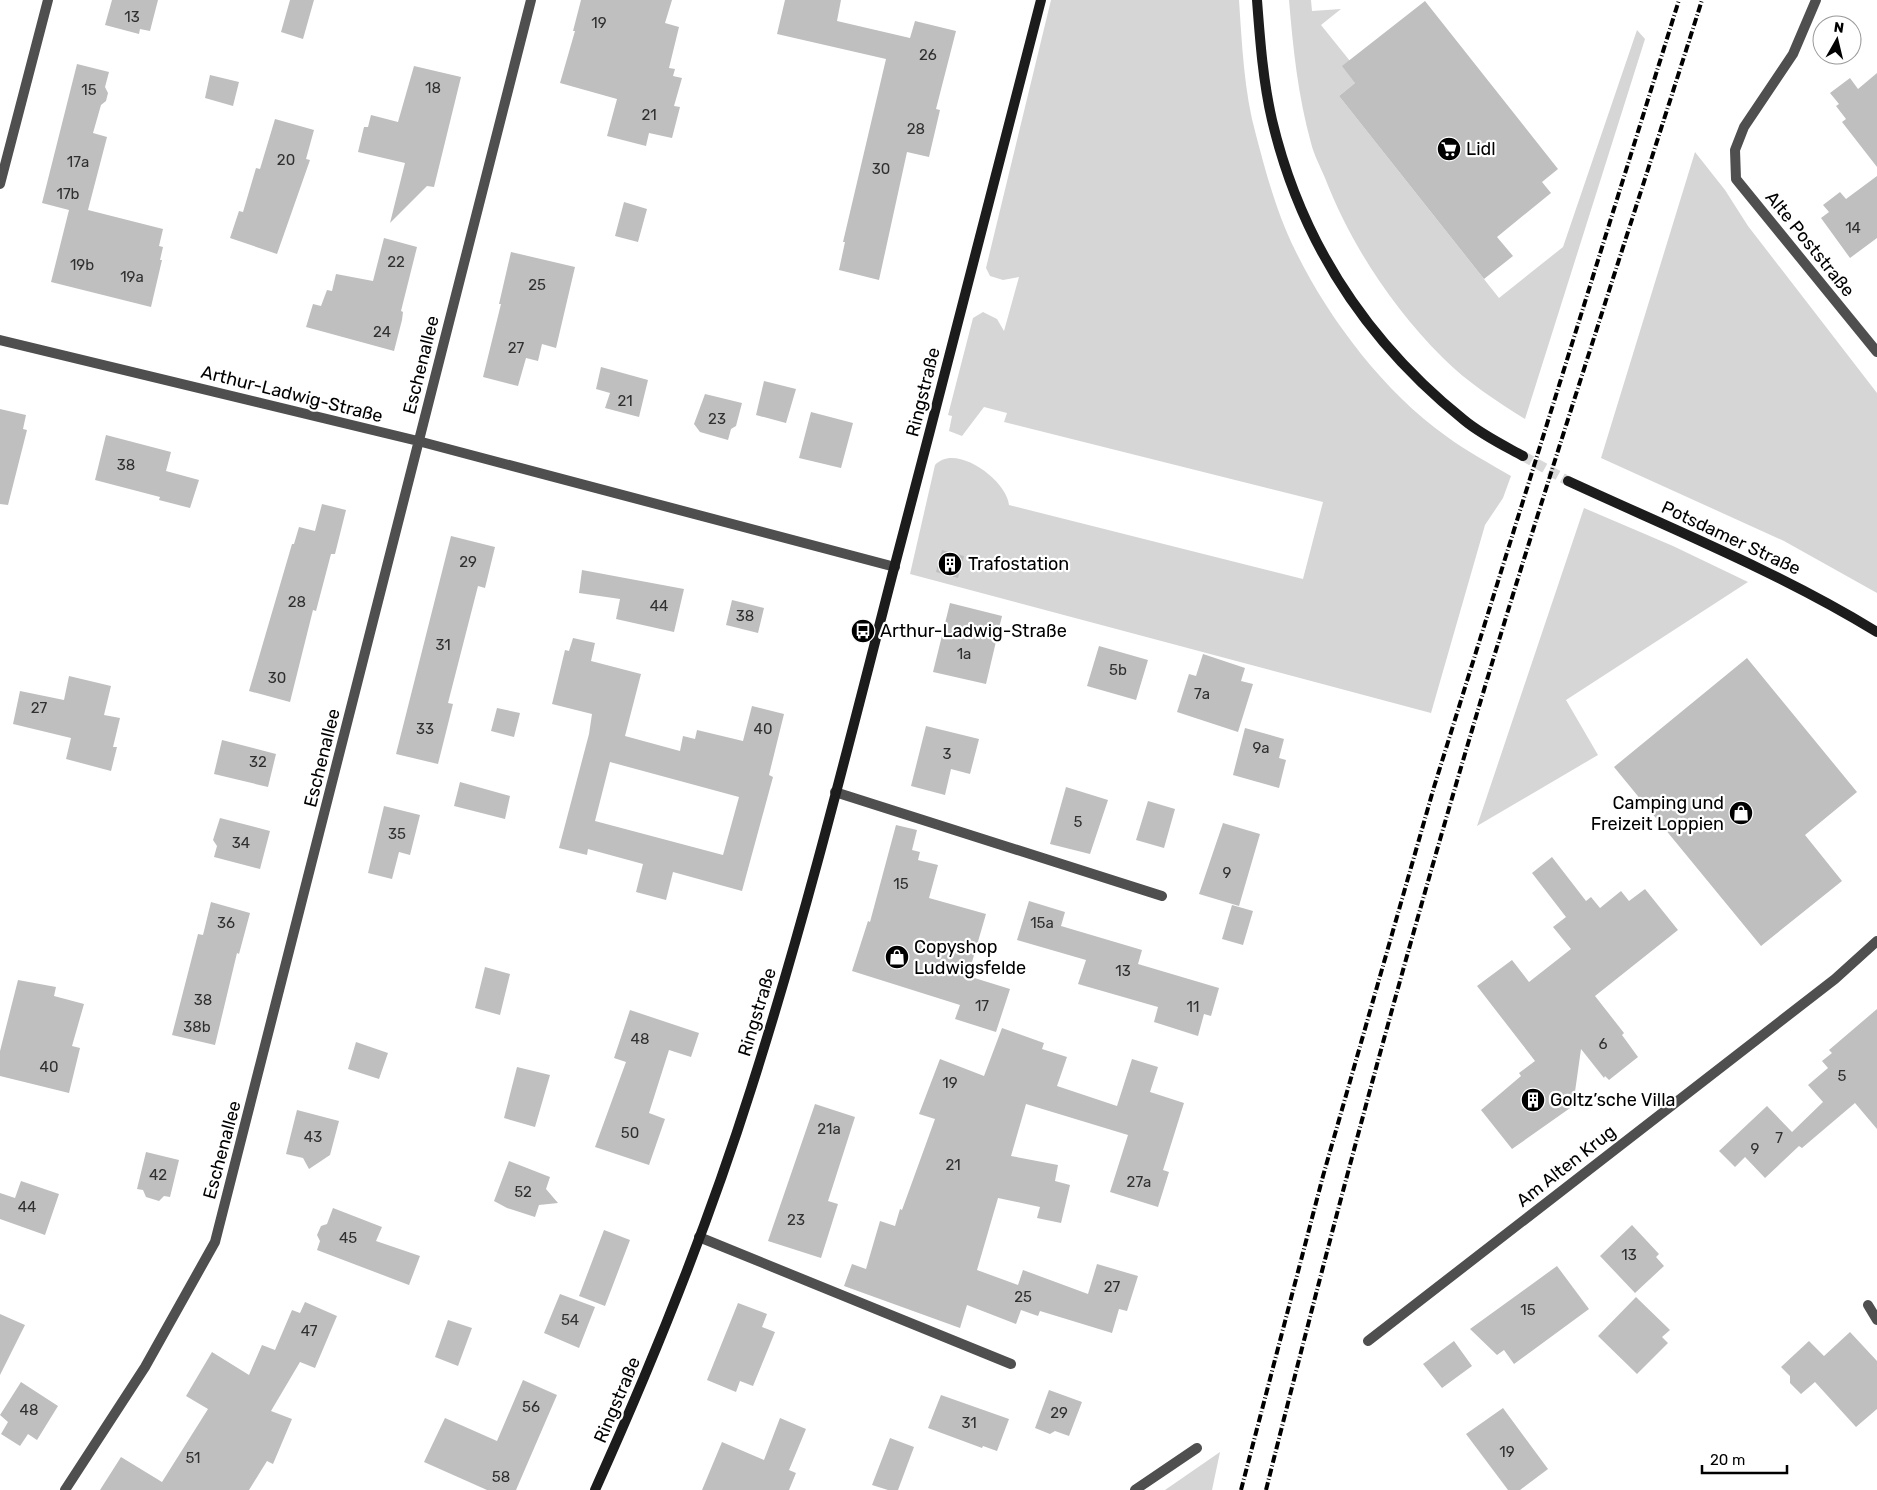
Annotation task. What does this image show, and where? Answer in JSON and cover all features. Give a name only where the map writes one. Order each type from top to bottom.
[{"type":"main road","name":"Ringstraße","points":[[596,1490],[638,1394],[699,1237],[750,1092],[787,971],[895,567],[1041,0]]},
{"type":"main road","points":[[1257,0],[1262,60],[1272,119],[1286,170],[1310,229],[1338,283],[1373,332],[1416,377],[1465,421],[1522,456]]},
{"type":"main road","name":"Potsdamer Straße","points":[[1568,481],[1768,572],[1838,608],[1877,632]]},
{"type":"street","points":[[0,184],[48,0]]},
{"type":"street","name":"Eschenallee","points":[[65,1490],[145,1368],[214,1242],[243,1137],[531,0]]},
{"type":"street","name":"Alte Poststraße","points":[[1816,0],[1793,54],[1741,135],[1734,150],[1736,179],[1877,352]]},
{"type":"street","name":"Arthur-Ladwig-Straße","points":[[0,340],[418,441],[895,567]]},
{"type":"street","points":[[835,792],[1162,896]]},
{"type":"street","name":"Am Alten Krug","points":[[1368,1341],[1834,979],[1877,941]]},
{"type":"street","points":[[699,1237],[1010,1364]]},
{"type":"street","points":[[1868,1305],[1877,1320]]},
{"type":"street","points":[[1136,1490],[1197,1448]]},
{"type":"shaded area","points":[[1051,0],[1239,0],[1246,85],[1256,135],[1277,208],[1308,276],[1341,327],[1360,352],[1401,398],[1423,418],[1454,441],[1511,476],[1503,498],[1485,525],[1431,713],[910,574],[935,465],[944,459],[955,458],[979,467],[999,485],[1006,495],[1009,505],[1303,579],[1323,502],[1004,422],[1007,413],[984,407],[962,436],[949,431],[952,416],[948,415],[973,318],[983,312],[997,319],[1004,331],[1019,277],[1003,280],[990,276],[986,268]]},
{"type":"shaded area","points":[[1289,0],[1311,0],[1312,11],[1341,9],[1321,25],[1350,61],[1355,83],[1339,96],[1499,298],[1563,247],[1637,30],[1645,39],[1525,419],[1482,391],[1443,358],[1407,318],[1360,251],[1335,203],[1312,147],[1299,90]]},
{"type":"shaded area","points":[[1695,152],[1725,190],[1748,226],[1877,393],[1877,593],[1784,541],[1601,458]]},
{"type":"shaded area","points":[[1584,508],[1673,546],[1748,582],[1566,700],[1598,755],[1477,826]]},
{"type":"shaded area","points":[[1220,1452],[1212,1490],[1165,1490]]},
{"type":"building","points":[[112,0],[158,0],[150,31],[140,29],[139,34],[105,25]]},
{"type":"building","points":[[290,0],[314,0],[303,39],[281,32]]},
{"type":"building","points":[[581,0],[672,0],[665,23],[679,27],[669,68],[675,69],[673,76],[682,78],[674,106],[680,107],[672,138],[649,133],[646,146],[607,136],[617,99],[560,83],[575,31],[573,31]]},
{"type":"building","points":[[785,0],[841,0],[837,21],[910,38],[915,21],[956,31],[936,109],[940,110],[929,157],[907,152],[879,280],[839,270],[845,242],[843,242],[886,59],[777,34]]},
{"type":"building","name":"Lidl","points":[[1425,1],[1558,169],[1542,182],[1551,193],[1497,237],[1513,256],[1484,279],[1339,96],[1355,83],[1342,66]]},
{"type":"building","points":[[77,64],[109,72],[105,87],[108,93],[106,101],[101,105],[93,133],[107,137],[88,210],[163,229],[159,246],[163,247],[160,260],[162,260],[151,307],[51,282],[69,210],[42,203]]},
{"type":"building","points":[[414,66],[461,77],[434,187],[427,186],[390,223],[405,163],[358,152],[364,127],[368,127],[371,115],[398,122]]},
{"type":"building","points":[[1877,73],[1877,167],[1842,122],[1846,119],[1836,106],[1839,104],[1830,93],[1850,78],[1858,89]]},
{"type":"building","points":[[210,75],[239,82],[233,106],[205,98]]},
{"type":"building","points":[[275,119],[314,130],[306,159],[310,160],[277,254],[230,238],[239,211],[243,212],[256,168],[260,169]]},
{"type":"building","points":[[1877,176],[1877,238],[1850,258],[1821,218],[1829,212],[1823,205],[1840,192],[1846,199]]},
{"type":"building","points":[[624,202],[647,209],[638,242],[615,236]]},
{"type":"building","points":[[384,238],[417,247],[401,311],[403,312],[402,320],[394,351],[306,327],[313,304],[321,306],[327,290],[332,291],[336,274],[373,281]]},
{"type":"building","points":[[511,252],[575,267],[556,348],[542,344],[538,361],[526,358],[518,386],[483,377],[501,304],[499,304]]},
{"type":"building","points":[[601,367],[648,380],[639,417],[605,408],[610,393],[596,389]]},
{"type":"building","points":[[764,381],[796,389],[786,423],[756,415]]},
{"type":"building","points":[[705,394],[742,403],[736,426],[731,429],[728,440],[700,432],[694,424]]},
{"type":"building","points":[[0,409],[26,415],[23,429],[27,430],[8,505],[0,504]]},
{"type":"building","points":[[811,412],[853,423],[841,468],[799,458]]},
{"type":"building","points":[[106,435],[171,452],[166,471],[199,480],[190,508],[159,500],[160,497],[95,480]]},
{"type":"building","points":[[322,504],[346,510],[335,554],[331,554],[316,611],[313,610],[290,702],[249,691],[292,544],[294,544],[299,527],[315,531]]},
{"type":"building","points":[[451,536],[495,547],[485,588],[478,586],[448,703],[453,704],[438,764],[396,754]]},
{"type":"building","name":"Trafostation","points":[[942,550],[964,556],[958,578],[936,572]]},
{"type":"building","points":[[582,570],[684,589],[674,632],[616,619],[620,599],[579,593]]},
{"type":"building","points":[[732,600],[764,608],[758,633],[726,625]]},
{"type":"building","points":[[950,603],[1002,616],[986,684],[933,672]]},
{"type":"building","points":[[573,638],[595,643],[591,661],[641,674],[625,736],[680,751],[683,736],[695,739],[697,730],[743,741],[752,706],[784,714],[769,775],[773,777],[742,891],[673,872],[666,900],[636,892],[643,864],[588,849],[587,855],[559,848],[589,734],[592,714],[552,704],[565,650],[569,651]],"holes":[[[610,762],[739,797],[723,855],[595,821]]]},
{"type":"building","points":[[1099,646],[1148,660],[1136,700],[1087,686]]},
{"type":"building","points":[[1203,654],[1245,668],[1241,681],[1253,684],[1238,732],[1177,712],[1189,674],[1196,676]]},
{"type":"building","name":"Camping und Freizeit Loppien","points":[[1747,658],[1857,792],[1805,835],[1842,881],[1761,946],[1614,767]]},
{"type":"building","points":[[69,676],[111,686],[104,715],[120,718],[113,747],[117,747],[111,771],[66,759],[71,738],[13,724],[20,691],[64,700]]},
{"type":"building","points":[[497,708],[520,713],[514,737],[491,731]]},
{"type":"building","points":[[926,726],[979,739],[970,774],[951,769],[945,795],[911,786]]},
{"type":"building","points":[[1245,728],[1284,739],[1279,758],[1286,760],[1279,788],[1233,775]]},
{"type":"building","points":[[222,740],[276,754],[268,787],[214,774]]},
{"type":"building","points":[[460,782],[510,796],[505,819],[454,806]]},
{"type":"building","points":[[1066,787],[1108,800],[1090,854],[1050,844]]},
{"type":"building","points":[[1148,801],[1175,809],[1164,848],[1136,840]]},
{"type":"building","points":[[384,806],[420,815],[410,855],[399,852],[392,879],[368,873]]},
{"type":"building","points":[[220,818],[270,831],[260,869],[214,857],[217,846],[213,840]]},
{"type":"building","points":[[1223,823],[1260,834],[1239,906],[1199,894]]},
{"type":"building","points":[[896,825],[917,830],[912,850],[920,852],[918,860],[938,865],[929,898],[986,914],[968,976],[1010,989],[996,1032],[955,1019],[960,1005],[852,971],[868,921],[870,922]]},
{"type":"building","points":[[1552,857],[1586,901],[1591,897],[1600,908],[1621,891],[1629,901],[1645,889],[1678,930],[1595,996],[1624,1033],[1622,1035],[1638,1057],[1609,1080],[1605,1076],[1604,1078],[1581,1049],[1573,1106],[1512,1149],[1481,1110],[1521,1076],[1519,1073],[1535,1061],[1477,986],[1512,960],[1529,982],[1571,949],[1553,927],[1566,917],[1532,873]]},
{"type":"building","points":[[1029,901],[1065,912],[1061,926],[1142,950],[1138,964],[1219,988],[1211,1016],[1204,1014],[1198,1036],[1154,1022],[1158,1007],[1078,984],[1086,960],[1017,940]]},
{"type":"building","points":[[211,902],[250,913],[239,954],[237,953],[215,1045],[172,1035],[198,934],[203,935]]},
{"type":"building","points":[[1232,905],[1253,911],[1243,945],[1222,939]]},
{"type":"building","points":[[485,967],[510,974],[500,1015],[475,1008]]},
{"type":"building","points":[[18,980],[56,987],[54,996],[84,1004],[72,1046],[80,1048],[69,1093],[0,1076],[0,1051]]},
{"type":"building","points":[[1877,1009],[1877,1129],[1855,1103],[1802,1148],[1799,1146],[1765,1178],[1745,1157],[1735,1167],[1719,1151],[1767,1106],[1792,1132],[1823,1102],[1808,1085],[1828,1068],[1822,1061],[1832,1053],[1829,1050]]},
{"type":"building","points":[[630,1010],[699,1033],[691,1057],[669,1050],[649,1113],[665,1119],[649,1165],[595,1147],[626,1062],[614,1058]]},
{"type":"building","points":[[1002,1028],[1044,1043],[1042,1049],[1067,1057],[1057,1086],[1117,1106],[1132,1059],[1158,1067],[1150,1092],[1184,1103],[1163,1170],[1169,1172],[1158,1207],[1110,1192],[1128,1135],[1026,1104],[1011,1156],[1058,1165],[1055,1181],[1070,1185],[1061,1223],[1037,1218],[1040,1207],[998,1198],[977,1270],[1018,1285],[1023,1270],[1088,1294],[1097,1264],[1138,1276],[1127,1311],[1119,1309],[1112,1333],[1040,1311],[1038,1316],[1021,1310],[1016,1324],[967,1305],[960,1328],[844,1286],[852,1264],[866,1269],[880,1221],[895,1226],[900,1209],[902,1210],[935,1119],[919,1114],[940,1059],[984,1076]]},
{"type":"building","points":[[356,1042],[388,1053],[379,1079],[348,1069]]},
{"type":"building","points":[[517,1067],[550,1075],[535,1127],[504,1118]]},
{"type":"building","points":[[815,1104],[855,1117],[828,1201],[838,1204],[821,1258],[768,1241]]},
{"type":"building","points":[[297,1110],[339,1121],[330,1155],[309,1169],[303,1158],[286,1154]]},
{"type":"building","points":[[146,1152],[179,1160],[170,1197],[164,1196],[159,1201],[146,1197],[143,1190],[137,1189]]},
{"type":"building","points":[[509,1161],[550,1177],[546,1189],[558,1203],[539,1205],[535,1217],[507,1208],[494,1201]]},
{"type":"building","points":[[21,1181],[59,1194],[45,1235],[0,1219],[0,1193],[15,1198]]},
{"type":"building","points":[[333,1208],[382,1227],[376,1241],[420,1256],[409,1285],[317,1250],[320,1241],[317,1235],[321,1226],[327,1224]]},
{"type":"building","points":[[1632,1225],[1659,1254],[1656,1257],[1664,1266],[1635,1293],[1600,1256]]},
{"type":"building","points":[[604,1230],[630,1240],[605,1306],[579,1296]]},
{"type":"building","points":[[1557,1266],[1589,1309],[1514,1364],[1504,1350],[1497,1355],[1470,1329]]},
{"type":"building","points":[[560,1294],[595,1307],[579,1348],[544,1333]]},
{"type":"building","points":[[1636,1297],[1670,1330],[1662,1337],[1668,1343],[1637,1374],[1598,1336]]},
{"type":"building","points":[[305,1302],[337,1316],[315,1368],[300,1362],[271,1411],[292,1419],[273,1464],[267,1461],[249,1490],[100,1490],[121,1457],[162,1482],[208,1409],[186,1396],[212,1352],[249,1375],[262,1345],[275,1350],[292,1310],[300,1313]]},
{"type":"building","points":[[738,1303],[767,1314],[762,1327],[775,1332],[753,1386],[740,1381],[736,1392],[707,1380]]},
{"type":"building","points":[[0,1314],[25,1325],[0,1375]]},
{"type":"building","points":[[448,1320],[472,1328],[458,1366],[435,1357]]},
{"type":"building","points":[[1850,1332],[1877,1361],[1877,1409],[1856,1427],[1815,1382],[1801,1394],[1790,1383],[1790,1376],[1781,1367],[1809,1341],[1824,1356]]},
{"type":"building","points":[[1454,1341],[1472,1366],[1442,1388],[1423,1364]]},
{"type":"building","points":[[523,1380],[557,1395],[516,1490],[487,1490],[424,1462],[445,1418],[497,1441]]},
{"type":"building","points":[[21,1382],[58,1406],[37,1440],[28,1434],[20,1446],[1,1434],[8,1422],[0,1415]]},
{"type":"building","points":[[1049,1390],[1082,1402],[1069,1436],[1055,1431],[1050,1434],[1035,1428]]},
{"type":"building","points":[[941,1395],[1009,1419],[997,1451],[983,1446],[982,1448],[928,1428]]},
{"type":"building","points":[[1503,1408],[1548,1469],[1520,1490],[1508,1490],[1466,1434]]},
{"type":"building","points":[[780,1418],[806,1429],[789,1470],[796,1473],[789,1490],[702,1490],[722,1442],[764,1460]]},
{"type":"building","points":[[890,1438],[914,1447],[898,1490],[888,1490],[872,1485]]},
{"type":"tunnel","points":[[1523,456],[1568,481]]},
{"type":"railway","points":[[1241,1490],[1323,1176],[1434,787],[1679,0]]},
{"type":"railway","points":[[1266,1490],[1384,1037],[1448,812],[1538,514],[1702,0]]},
{"type":"place","name":"Lidl","points":[[1449,149]]},
{"type":"place","name":"Trafostation","points":[[950,564]]},
{"type":"place","name":"Arthur-Ladwig-Straße","points":[[863,631]]},
{"type":"place","name":"Camping und Freizeit Loppien","points":[[1741,813]]},
{"type":"place","name":"Copyshop Ludwigsfelde","points":[[897,957]]},
{"type":"place","name":"Goltz’sche Villa","points":[[1533,1100]]}]
